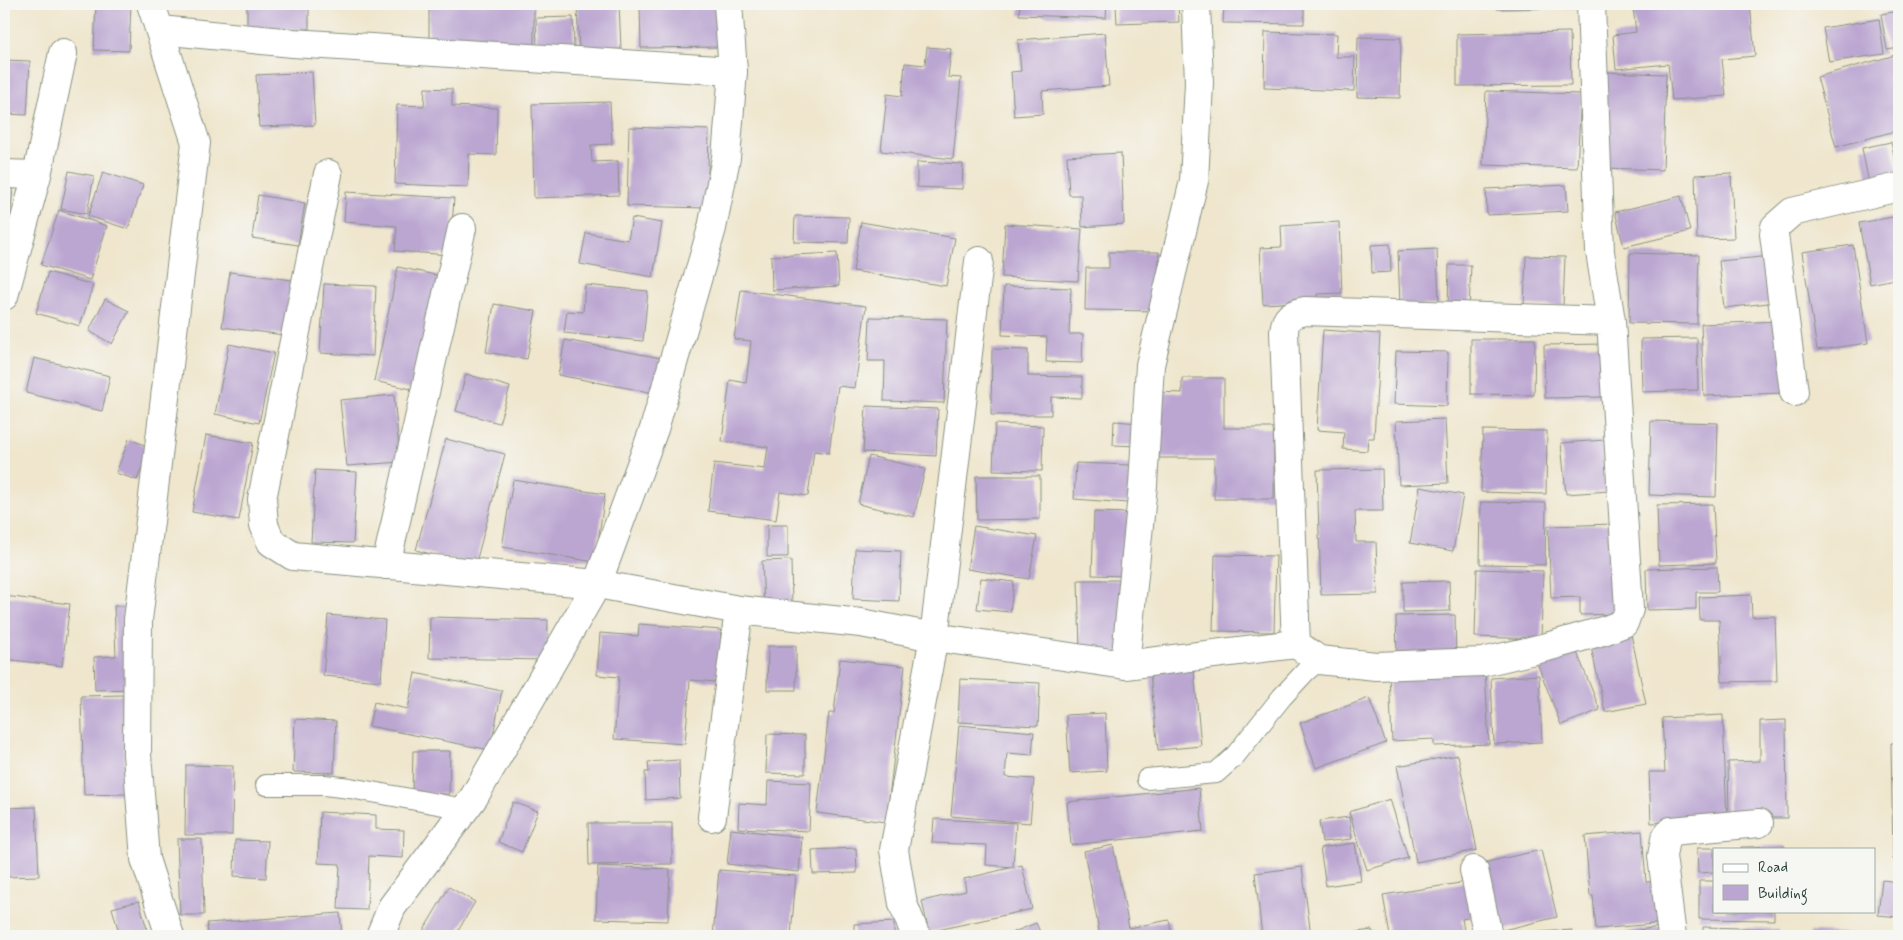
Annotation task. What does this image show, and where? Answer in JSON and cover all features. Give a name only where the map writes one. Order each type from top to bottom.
[{"type":"street","points":[[151,4],[196,143],[138,620],[137,754],[144,859],[170,936]]},
{"type":"street","points":[[380,936],[392,907],[474,797],[597,584],[654,429],[712,228],[726,158],[733,71],[728,4]]},
{"type":"street","points":[[1125,665],[1143,485],[1150,365],[1194,181],[1199,84],[1196,4]]},
{"type":"street","points":[[328,174],[262,499],[264,525],[271,542],[293,556],[597,584],[739,610],[861,623],[934,637],[1125,665],[1296,644],[1318,660],[1376,666],[1483,662],[1606,630],[1624,623],[1629,609],[1610,320],[1600,252],[1591,4]]},
{"type":"street","points":[[160,30],[293,43],[733,71]]},
{"type":"street","points":[[4,296],[37,174],[63,53]]},
{"type":"street","points":[[4,174],[37,174]]},
{"type":"street","points":[[1794,392],[1774,234],[1775,227],[1792,212],[1899,187]]},
{"type":"street","points":[[386,565],[462,228]]},
{"type":"street","points":[[916,936],[904,904],[894,850],[934,637],[979,261]]},
{"type":"street","points":[[1296,644],[1284,332],[1284,324],[1287,318],[1293,313],[1305,311],[1610,320]]},
{"type":"street","points":[[712,817],[739,610]]},
{"type":"street","points":[[1672,936],[1662,856],[1665,839],[1671,831],[1759,823]]},
{"type":"street","points":[[1474,870],[1488,936]]},
{"type":"lane","points":[[1147,779],[1216,773],[1234,757],[1282,697],[1318,660]]},
{"type":"lane","points":[[266,785],[324,785],[350,788],[465,810]]},
{"type":"building","points":[[96,4],[131,4],[129,51],[94,50]]},
{"type":"building","points":[[247,4],[309,4],[309,29],[247,29]]},
{"type":"building","points":[[429,4],[534,4],[534,49],[429,47]]},
{"type":"building","points":[[577,4],[619,4],[621,49],[579,51]]},
{"type":"building","points":[[640,4],[719,4],[720,47],[641,48]]},
{"type":"building","points":[[1020,4],[1107,4],[1106,18],[1019,15]]},
{"type":"building","points":[[1116,4],[1178,4],[1179,22],[1117,24]]},
{"type":"building","points":[[1224,4],[1304,4],[1304,24],[1223,23]]},
{"type":"building","points":[[1497,4],[1575,4],[1576,8],[1497,9]]},
{"type":"building","points":[[1664,4],[1750,4],[1755,56],[1722,59],[1726,96],[1672,100],[1668,64],[1616,69],[1613,35],[1636,32],[1633,7]]},
{"type":"building","points":[[1899,11],[1899,48],[1887,50],[1881,14]]},
{"type":"building","points":[[573,17],[574,47],[537,48],[536,18]]},
{"type":"building","points":[[1879,19],[1884,54],[1829,62],[1823,28]]},
{"type":"building","points":[[1265,32],[1337,34],[1336,57],[1355,57],[1354,91],[1264,88]]},
{"type":"building","points":[[1570,32],[1571,85],[1457,86],[1457,34]]},
{"type":"building","points":[[1105,33],[1109,86],[1042,91],[1043,114],[1014,116],[1011,72],[1021,71],[1018,40]]},
{"type":"building","points":[[1358,37],[1401,38],[1400,98],[1357,97]]},
{"type":"building","points":[[927,47],[951,49],[948,77],[961,78],[953,159],[881,151],[887,94],[902,96],[905,63],[925,65]]},
{"type":"building","points":[[1899,54],[1899,130],[1836,147],[1817,77]]},
{"type":"building","points":[[4,60],[30,61],[27,115],[4,114]]},
{"type":"building","points":[[312,72],[315,125],[259,127],[256,75]]},
{"type":"building","points":[[1606,72],[1666,74],[1663,170],[1603,168]]},
{"type":"building","points":[[425,88],[452,89],[452,106],[497,108],[496,155],[469,154],[468,187],[395,184],[397,105],[424,106]]},
{"type":"building","points":[[1486,91],[1581,94],[1577,168],[1483,165]]},
{"type":"building","points":[[610,102],[612,144],[591,145],[592,162],[618,161],[619,195],[534,198],[532,104]]},
{"type":"building","points":[[629,127],[709,130],[707,208],[627,206]]},
{"type":"building","points":[[1891,142],[1899,178],[1869,184],[1862,148]]},
{"type":"building","points":[[1121,153],[1124,224],[1082,227],[1081,195],[1069,195],[1067,156]]},
{"type":"building","points":[[917,162],[963,164],[962,189],[917,187]]},
{"type":"building","points":[[69,171],[94,176],[87,214],[61,209]]},
{"type":"building","points":[[103,172],[143,185],[128,229],[88,216]]},
{"type":"building","points":[[1731,173],[1734,238],[1697,239],[1695,175]]},
{"type":"building","points":[[1566,185],[1568,211],[1487,215],[1486,189]]},
{"type":"building","points":[[4,188],[13,189],[7,247],[4,247]]},
{"type":"building","points":[[346,192],[454,198],[450,255],[395,251],[397,226],[344,222]]},
{"type":"building","points":[[258,195],[305,203],[298,245],[252,238]]},
{"type":"building","points":[[1681,196],[1690,231],[1624,247],[1615,212]]},
{"type":"building","points":[[59,210],[107,226],[90,280],[41,265]]},
{"type":"building","points":[[795,216],[849,217],[848,243],[794,242]]},
{"type":"building","points":[[1899,216],[1899,278],[1870,284],[1859,223]]},
{"type":"building","points":[[632,218],[662,223],[653,277],[580,264],[586,233],[628,240]]},
{"type":"building","points":[[861,222],[955,238],[946,286],[853,271]]},
{"type":"building","points":[[1339,222],[1342,293],[1317,294],[1317,301],[1263,304],[1260,248],[1282,247],[1281,226]]},
{"type":"building","points":[[1005,224],[1082,229],[1078,281],[1002,277]]},
{"type":"building","points":[[1390,244],[1391,272],[1372,273],[1371,245]]},
{"type":"building","points":[[1853,245],[1868,343],[1817,350],[1802,252]]},
{"type":"building","points":[[1437,249],[1439,305],[1400,306],[1398,251]]},
{"type":"building","points":[[1109,252],[1159,252],[1158,311],[1085,310],[1086,268],[1109,268]]},
{"type":"building","points":[[837,253],[839,286],[772,290],[771,256]]},
{"type":"building","points":[[1630,253],[1699,255],[1697,324],[1629,323]]},
{"type":"building","points":[[1526,256],[1565,257],[1563,306],[1524,305]]},
{"type":"building","points":[[1772,256],[1777,302],[1724,308],[1719,261]]},
{"type":"building","points":[[1449,265],[1471,265],[1469,309],[1448,308]]},
{"type":"building","points":[[398,267],[440,276],[416,390],[374,381]]},
{"type":"building","points":[[48,272],[93,285],[80,326],[36,313]]},
{"type":"building","points":[[230,272],[292,280],[284,335],[222,327]]},
{"type":"building","points":[[324,284],[376,286],[373,356],[320,353]]},
{"type":"building","points":[[585,285],[648,291],[643,341],[564,333],[567,311],[583,312]]},
{"type":"building","points":[[1004,286],[1071,288],[1069,334],[1083,334],[1082,363],[1046,362],[1047,337],[1002,335]]},
{"type":"building","points":[[741,290],[866,306],[855,388],[838,386],[829,453],[814,451],[808,496],[780,492],[776,520],[708,511],[714,463],[765,469],[768,447],[722,441],[730,380],[746,383],[751,341],[734,339]]},
{"type":"building","points":[[105,299],[129,311],[112,344],[89,331]]},
{"type":"building","points":[[494,304],[536,311],[527,359],[486,352]]},
{"type":"building","points":[[870,317],[947,319],[944,403],[884,401],[885,361],[868,361]]},
{"type":"building","points":[[1782,321],[1784,393],[1704,396],[1701,324]]},
{"type":"building","points":[[1323,330],[1380,334],[1374,438],[1368,438],[1367,451],[1343,449],[1344,432],[1317,430]]},
{"type":"building","points":[[1697,338],[1698,390],[1642,392],[1641,339]]},
{"type":"building","points":[[1471,339],[1535,339],[1534,395],[1471,394]]},
{"type":"building","points":[[565,340],[661,358],[654,393],[558,375]]},
{"type":"building","points":[[229,344],[274,353],[259,423],[215,414]]},
{"type":"building","points":[[1607,344],[1607,397],[1545,398],[1544,345]]},
{"type":"building","points":[[992,349],[1028,350],[1028,376],[1082,377],[1082,398],[1051,397],[1051,415],[991,415]]},
{"type":"building","points":[[1396,351],[1448,352],[1447,406],[1394,404]]},
{"type":"building","points":[[34,358],[110,376],[102,411],[26,393]]},
{"type":"building","points":[[466,374],[510,387],[499,423],[456,411]]},
{"type":"building","points":[[1182,378],[1224,378],[1224,428],[1274,428],[1274,499],[1214,499],[1214,458],[1159,458],[1159,419],[1156,392],[1182,393]]},
{"type":"building","points":[[394,395],[400,462],[347,466],[340,400]]},
{"type":"building","points":[[866,406],[938,409],[936,456],[863,452]]},
{"type":"building","points":[[1445,419],[1448,483],[1399,485],[1396,421]]},
{"type":"building","points":[[1114,421],[1140,423],[1138,446],[1113,445]]},
{"type":"building","points":[[1651,421],[1718,423],[1716,497],[1649,495]]},
{"type":"building","points":[[995,424],[1043,426],[1042,471],[993,470]]},
{"type":"building","points":[[1483,430],[1547,431],[1546,494],[1481,492]]},
{"type":"building","points":[[206,435],[253,443],[239,520],[192,512]]},
{"type":"building","points":[[129,439],[150,447],[137,480],[116,473]]},
{"type":"building","points":[[446,439],[505,454],[475,566],[416,550]]},
{"type":"building","points":[[1605,440],[1609,491],[1566,494],[1561,443]]},
{"type":"building","points":[[869,456],[925,469],[914,517],[858,504]]},
{"type":"building","points":[[1076,463],[1130,465],[1128,503],[1074,499]]},
{"type":"building","points":[[1382,469],[1383,511],[1355,511],[1356,542],[1376,542],[1378,594],[1321,595],[1317,470]]},
{"type":"building","points":[[315,470],[357,472],[353,543],[311,542]]},
{"type":"building","points":[[976,476],[1040,476],[1040,519],[977,520]]},
{"type":"building","points":[[513,480],[605,494],[595,562],[502,547]]},
{"type":"building","points":[[1420,487],[1463,495],[1453,551],[1410,543]]},
{"type":"building","points":[[1481,502],[1546,503],[1545,565],[1480,564]]},
{"type":"building","points":[[1713,504],[1716,563],[1659,565],[1657,505]]},
{"type":"building","points":[[1094,512],[1129,513],[1127,576],[1092,575]]},
{"type":"building","points":[[1615,524],[1619,614],[1580,615],[1580,597],[1551,598],[1548,526]]},
{"type":"building","points":[[767,525],[788,525],[788,557],[767,557]]},
{"type":"building","points":[[974,526],[1037,536],[1029,579],[967,569]]},
{"type":"building","points":[[855,549],[901,551],[899,601],[853,599]]},
{"type":"building","points":[[1215,555],[1276,556],[1274,632],[1213,631]]},
{"type":"building","points":[[791,560],[792,606],[764,607],[762,561]]},
{"type":"building","points":[[1717,567],[1718,592],[1696,592],[1696,609],[1647,610],[1646,569]]},
{"type":"building","points":[[1477,569],[1543,571],[1541,639],[1475,637]]},
{"type":"building","points":[[981,578],[1014,582],[1010,612],[977,609]]},
{"type":"building","points":[[1078,580],[1124,580],[1125,651],[1080,651]]},
{"type":"building","points":[[1449,581],[1450,611],[1403,612],[1403,582]]},
{"type":"building","points":[[1751,595],[1752,617],[1775,616],[1777,681],[1722,682],[1719,620],[1700,620],[1699,597]]},
{"type":"building","points":[[4,596],[70,604],[62,666],[4,659]]},
{"type":"building","points":[[114,606],[135,606],[137,689],[95,690],[94,657],[116,656]]},
{"type":"building","points":[[328,615],[385,620],[381,681],[323,676]]},
{"type":"building","points":[[1455,615],[1456,659],[1397,660],[1396,616]]},
{"type":"building","points":[[430,617],[548,620],[547,660],[429,658]]},
{"type":"building","points":[[639,624],[721,630],[717,682],[690,680],[685,744],[614,739],[619,677],[597,675],[600,633],[638,636]]},
{"type":"building","points":[[1631,634],[1646,704],[1605,712],[1590,642]]},
{"type":"building","points":[[1574,645],[1600,710],[1561,725],[1536,660]]},
{"type":"building","points":[[768,646],[796,646],[796,690],[767,690]]},
{"type":"building","points":[[840,659],[905,666],[886,822],[817,813],[829,713],[834,713]]},
{"type":"building","points":[[1193,660],[1201,746],[1158,750],[1149,664]]},
{"type":"building","points":[[1485,670],[1489,744],[1434,746],[1434,739],[1392,741],[1389,674]]},
{"type":"building","points":[[415,673],[502,691],[490,750],[369,726],[374,702],[408,709]]},
{"type":"building","points":[[1539,675],[1542,742],[1494,744],[1491,678]]},
{"type":"building","points":[[960,679],[1040,683],[1038,726],[958,722]]},
{"type":"building","points":[[123,695],[126,794],[84,795],[81,696]]},
{"type":"building","points":[[1369,698],[1386,743],[1316,768],[1300,723]]},
{"type":"building","points":[[1105,713],[1107,771],[1070,773],[1066,715]]},
{"type":"building","points":[[1723,715],[1727,820],[1651,823],[1649,772],[1665,772],[1662,718]]},
{"type":"building","points":[[295,719],[336,721],[334,773],[293,772]]},
{"type":"building","points":[[1786,720],[1787,818],[1729,818],[1728,762],[1760,761],[1760,721]]},
{"type":"building","points":[[959,725],[1034,732],[1032,755],[1007,753],[1005,777],[1034,779],[1030,823],[951,816]]},
{"type":"building","points":[[767,734],[805,735],[805,774],[766,773]]},
{"type":"building","points":[[1891,743],[1899,743],[1899,859],[1893,859]]},
{"type":"building","points":[[413,751],[450,751],[449,794],[412,793]]},
{"type":"building","points":[[1458,755],[1477,850],[1416,862],[1397,766]]},
{"type":"building","points":[[679,760],[680,798],[646,800],[645,772],[649,772],[648,762]]},
{"type":"building","points":[[186,765],[233,766],[232,835],[185,835]]},
{"type":"building","points":[[768,781],[811,783],[809,831],[738,828],[739,803],[767,805]]},
{"type":"building","points":[[1199,788],[1203,831],[1071,845],[1067,802]]},
{"type":"building","points":[[1390,799],[1408,858],[1367,870],[1349,812]]},
{"type":"building","points":[[513,802],[538,811],[522,852],[498,842]]},
{"type":"building","points":[[36,807],[39,876],[4,877],[4,808]]},
{"type":"building","points":[[320,812],[376,815],[376,829],[404,830],[403,858],[369,856],[367,910],[338,909],[340,864],[318,863]]},
{"type":"building","points":[[1349,817],[1352,839],[1322,842],[1319,821]]},
{"type":"building","points":[[934,819],[1016,823],[1013,867],[986,865],[987,845],[932,843]]},
{"type":"building","points":[[588,823],[672,823],[672,864],[589,865]]},
{"type":"building","points":[[731,829],[802,837],[799,872],[727,864]]},
{"type":"building","points":[[1642,831],[1646,882],[1663,881],[1666,923],[1596,929],[1593,896],[1590,896],[1585,836]]},
{"type":"building","points":[[177,839],[202,839],[204,915],[180,915]]},
{"type":"building","points":[[235,840],[268,841],[266,878],[234,876]]},
{"type":"building","points":[[1355,843],[1361,881],[1326,886],[1320,848]]},
{"type":"building","points":[[1113,845],[1129,928],[1169,920],[1172,936],[1100,936],[1084,851]]},
{"type":"building","points":[[1785,846],[1785,848],[1741,848]]},
{"type":"building","points":[[856,848],[857,873],[813,874],[812,850]]},
{"type":"building","points":[[1697,848],[1713,848],[1713,872],[1698,873]]},
{"type":"building","points":[[1541,850],[1557,917],[1495,932],[1478,864]]},
{"type":"building","points":[[1022,865],[1032,909],[929,932],[922,901],[966,891],[964,879]]},
{"type":"building","points":[[598,866],[670,869],[668,921],[596,919]]},
{"type":"building","points":[[1302,867],[1311,936],[1262,936],[1255,873]]},
{"type":"building","points":[[719,870],[796,876],[791,936],[713,936]]},
{"type":"building","points":[[1882,880],[1899,882],[1899,917],[1878,915]]},
{"type":"building","points":[[1473,881],[1478,916],[1462,919],[1465,936],[1390,936],[1383,895]]},
{"type":"building","points":[[1699,881],[1713,881],[1713,912],[1774,912],[1774,920],[1699,919]]},
{"type":"building","points":[[449,887],[475,902],[455,936],[420,936]]},
{"type":"building","points":[[139,901],[149,936],[120,936],[112,908]]},
{"type":"building","points":[[340,913],[342,936],[208,936],[207,923]]},
{"type":"building","points":[[894,922],[894,936],[854,936],[854,924]]},
{"type":"building","points":[[1036,923],[1042,936],[1004,936]]},
{"type":"building","points":[[1666,926],[1668,936],[1625,936],[1625,932]]},
{"type":"building","points":[[1703,927],[1779,929],[1779,936],[1703,936]]},
{"type":"building","points":[[1372,930],[1373,936],[1333,936],[1333,935]]},
{"type":"building","points":[[1572,930],[1572,936],[1513,936],[1513,934]]},
{"type":"building","points":[[1810,932],[1883,934],[1883,936],[1810,936]]}]
